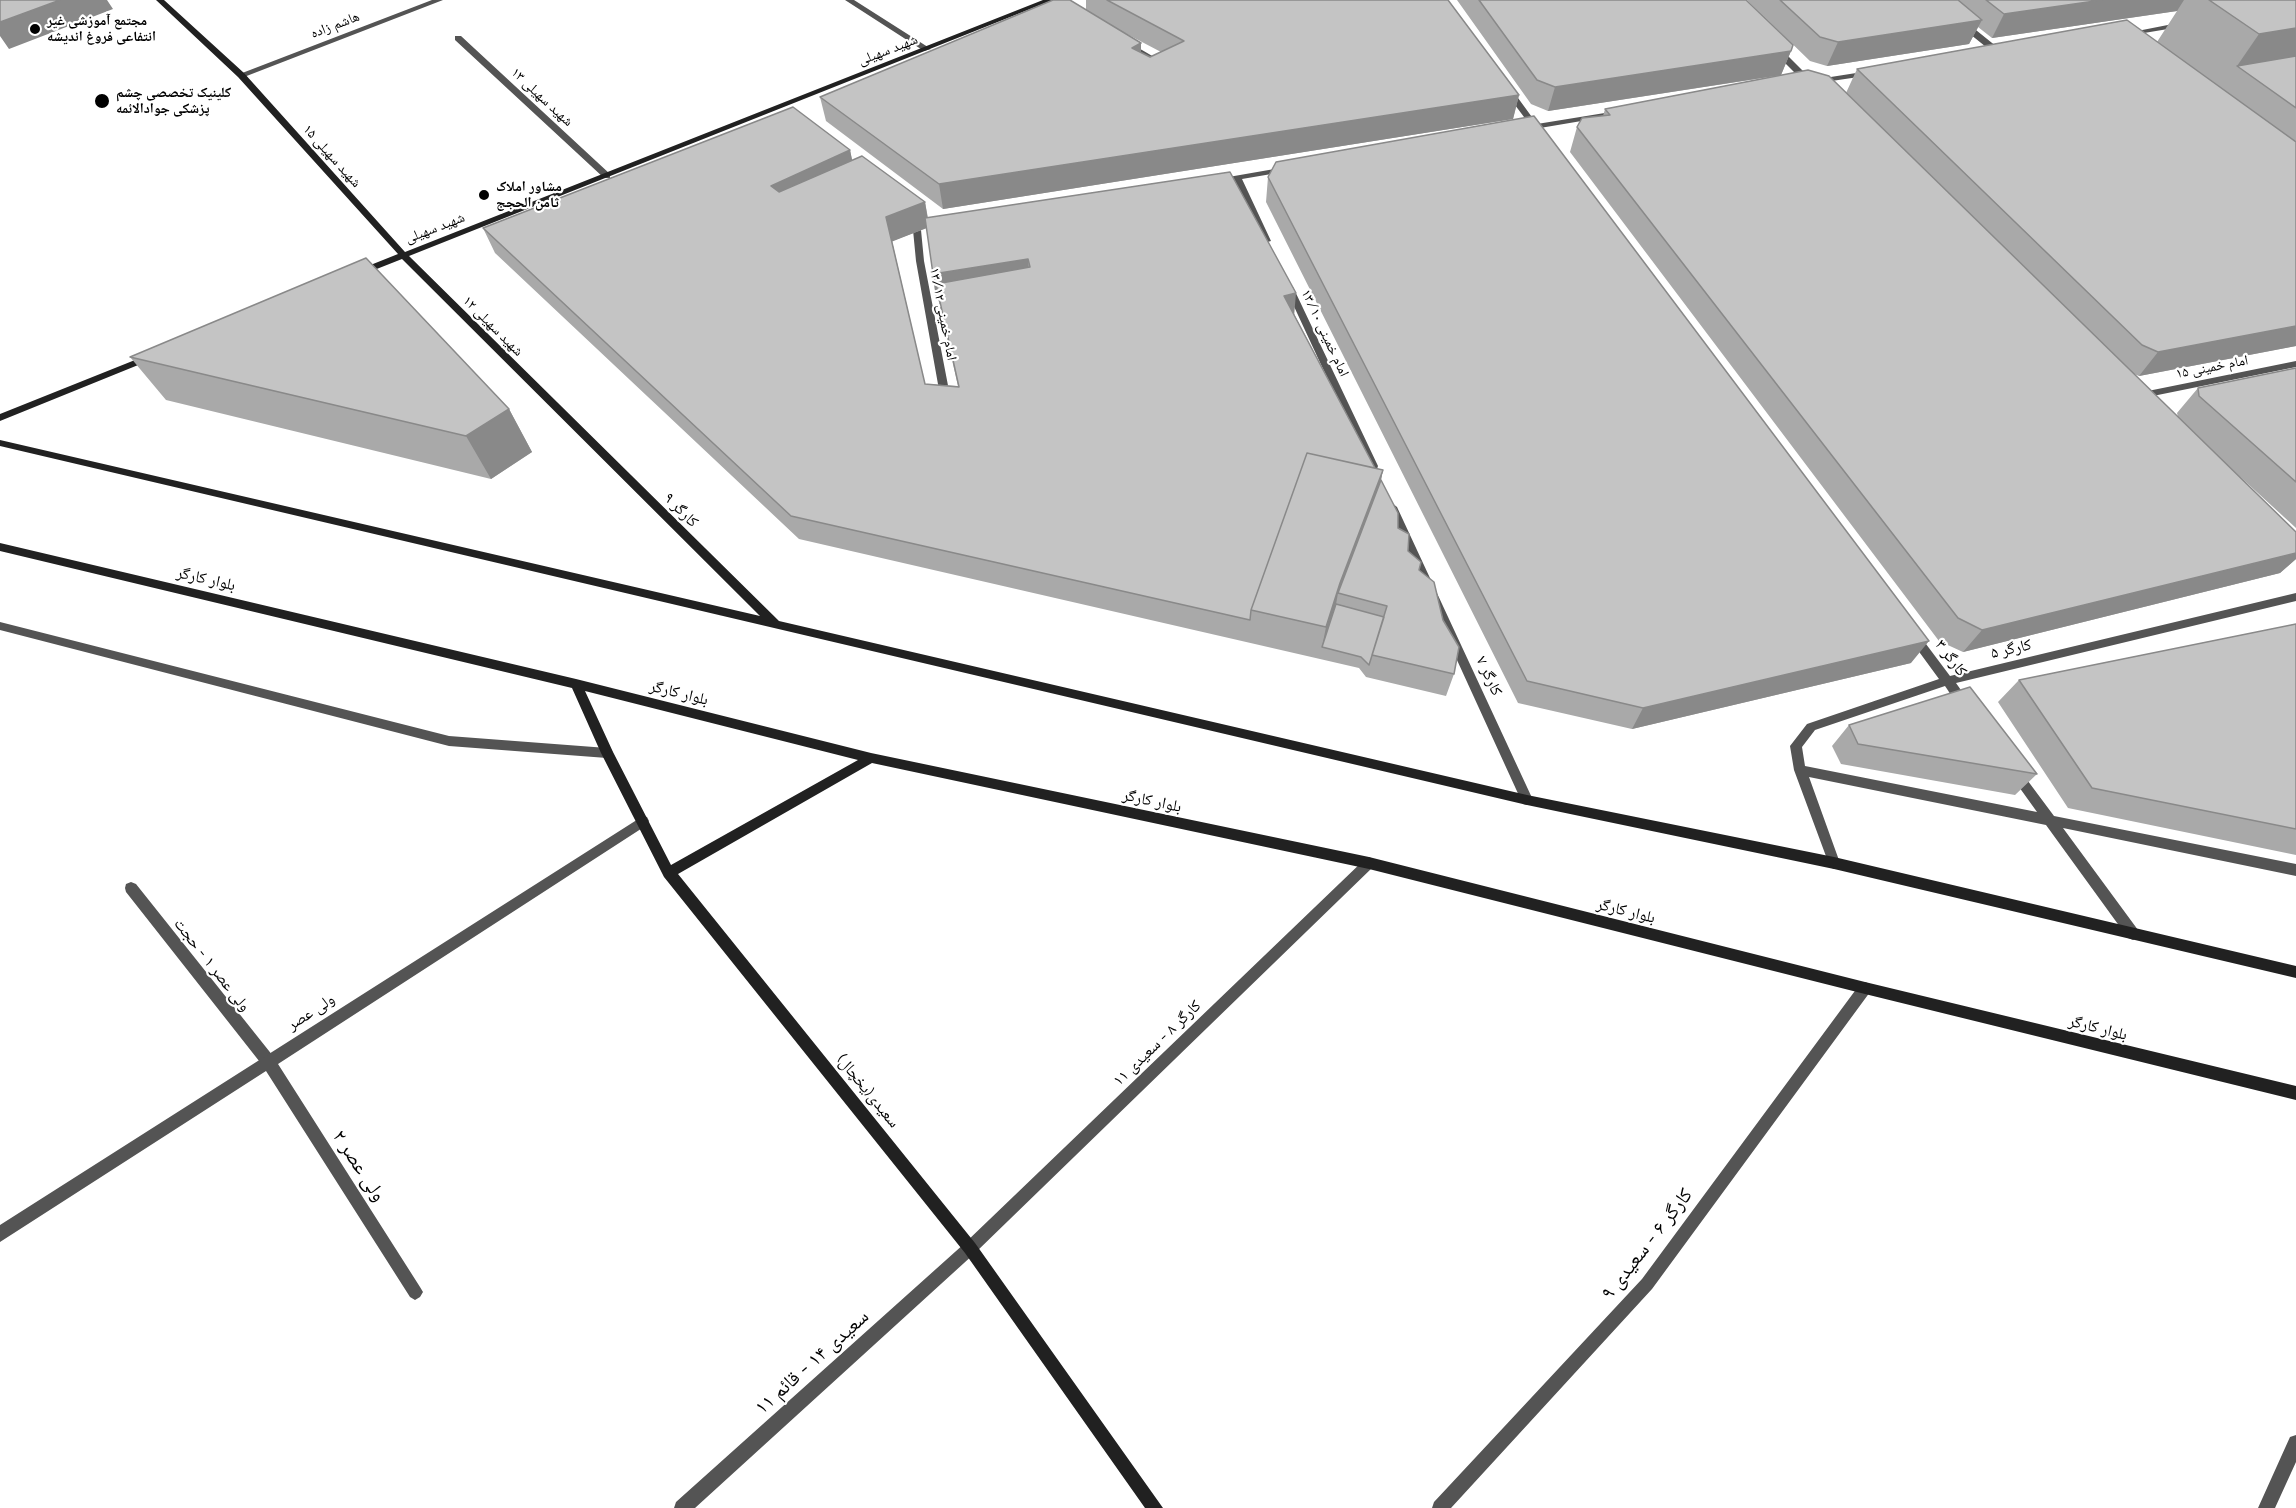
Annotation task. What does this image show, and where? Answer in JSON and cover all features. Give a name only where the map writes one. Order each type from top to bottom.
[{"type":"main road","name":"شهید سهیلی ۱۵","points":[[160,0],[241,75],[403,255]]},
{"type":"main road","name":"شهید سهیلی","points":[[348,277],[1049,0]]},
{"type":"main road","name":"شهید سهیلی ۱۲","points":[[403,255],[564,416]]},
{"type":"main road","points":[[0,417],[163,352]]},
{"type":"main road","name":"کارگر ۹","points":[[564,416],[778,626]]},
{"type":"main road","points":[[0,443],[1527,800],[1834,863],[2296,972]]},
{"type":"main road","name":"بلوار کارگر","points":[[0,547],[576,684],[871,758],[1370,863],[1865,988],[2296,1093]]},
{"type":"main road","name":"سعیدی(یخچال)","points":[[576,684],[607,753],[669,873],[970,1248],[1155,1508]]},
{"type":"main road","points":[[669,873],[871,758]]},
{"type":"street","name":"هاشم زاده","points":[[241,75],[439,0]]},
{"type":"street","points":[[849,0],[927,49]]},
{"type":"street","points":[[1049,0],[1059,6]]},
{"type":"street","points":[[1957,20],[1999,53]]},
{"type":"street","points":[[2114,36],[2193,23]]},
{"type":"street","points":[[2126,34],[2135,41]]},
{"type":"street","name":"شهید سهیلی ۱۳","points":[[458,38],[607,176]]},
{"type":"street","points":[[1121,41],[1163,65]]},
{"type":"street","points":[[1768,41],[1818,90]]},
{"type":"street","points":[[1987,55],[2011,52]]},
{"type":"street","points":[[1798,84],[1881,71]]},
{"type":"street","points":[[1502,81],[1542,136]]},
{"type":"street","points":[[786,104],[794,111]]},
{"type":"street","points":[[1512,130],[1626,111]]},
{"type":"street","points":[[1203,183],[1294,168]]},
{"type":"street","points":[[1237,178],[1272,253]]},
{"type":"street","points":[[910,222],[917,230],[928,229]]},
{"type":"street","name":"امام خمینی ۱۳/۱۲","points":[[917,230],[920,261],[946,403]]},
{"type":"street","name":"امام خمینی ۱۳/۱۰","points":[[1283,274],[1378,477]]},
{"type":"street","points":[[928,305],[939,303]]},
{"type":"street","name":"امام خمینی ۱۵","points":[[2134,397],[2296,364]]},
{"type":"street","points":[[2125,389],[2142,405]]},
{"type":"street","name":"کارگر ۷","points":[[1388,499],[1527,800]]},
{"type":"street","name":"کارگر ۵","points":[[1834,863],[1800,770],[1796,746],[1811,727],[1947,681],[2296,597]]},
{"type":"street","name":"کارگر ۳","points":[[1904,624],[1968,708]]},
{"type":"street","points":[[0,626],[449,741],[607,753]]},
{"type":"street","points":[[2008,764],[2133,934]]},
{"type":"street","points":[[1800,770],[2296,870]]},
{"type":"street","name":"ولی عصر","points":[[0,1234],[642,821]]},
{"type":"street","name":"کارگر ۸ - سعیدی ۱۱","points":[[970,1248],[1370,863]]},
{"type":"street","name":"ولی عصر ۱ - حجت","points":[[131,888],[268,1061]]},
{"type":"street","name":"کارگر ۶ - سعیدی ۹","points":[[1440,1508],[1647,1284],[1865,988]]},
{"type":"street","name":"ولی عصر ۲","points":[[268,1061],[415,1292]]},
{"type":"street","name":"سعیدی ۱۴ - قائم ۱۱","points":[[682,1508],[970,1248]]},
{"type":"street","points":[[2266,1508],[2296,1443]]},
{"type":"building","points":[[0,0],[60,0],[0,22]]},
{"type":"building","points":[[1053,0],[1070,0],[1141,43],[1132,48],[1150,57],[1184,41],[1107,0],[1448,0],[1519,95],[939,184],[820,97]]},
{"type":"building","points":[[1479,0],[1746,0],[1793,45],[1791,51],[1555,87],[1537,80]]},
{"type":"building","points":[[1780,0],[1958,0],[1982,20],[1838,42],[1820,37]]},
{"type":"building","points":[[1986,0],[2102,0],[2004,14]]},
{"type":"building","points":[[2209,0],[2296,0],[2296,28],[2259,34]]},
{"type":"building","points":[[2127,20],[2296,142],[2296,326],[2158,352],[2142,345],[1857,69]]},
{"type":"building","points":[[2296,56],[2296,108],[2237,66]]},
{"type":"building","points":[[1808,70],[1829,76],[2296,532],[2296,553],[1982,630],[1958,618],[1577,127],[1582,118],[1610,115],[1605,109]]},
{"type":"building","points":[[793,107],[850,150],[771,186],[779,192],[862,156],[925,202],[886,217],[925,384],[959,387],[936,284],[1030,267],[1028,259],[933,274],[925,218],[1230,172],[1296,293],[1284,296],[1375,468],[1307,453],[1251,610],[1250,620],[791,516],[483,228]]},
{"type":"building","points":[[1534,116],[1929,641],[1643,708],[1527,681],[1268,177],[1276,162]]},
{"type":"building","points":[[366,258],[509,409],[466,436],[130,357]]},
{"type":"building","points":[[2296,368],[2296,482],[2199,396],[2198,388]]},
{"type":"building","points":[[1307,453],[1383,470],[1340,583],[1326,627],[1251,610]]},
{"type":"building","points":[[1381,480],[1398,513],[1398,528],[1409,534],[1408,551],[1421,562],[1419,570],[1434,582],[1443,620],[1459,647],[1454,674],[1372,655],[1387,606],[1338,593]]},
{"type":"building","points":[[1336,604],[1384,617],[1369,665],[1361,657],[1322,647]]},
{"type":"building","points":[[2296,624],[2296,829],[2092,788],[2019,680]]},
{"type":"building","points":[[1970,687],[2037,774],[1858,744],[1849,725]]},
{"type":"place","name":"مجتمع آموزشی غیر انتفاعی فروغ اندیشه","points":[[35,29]]},
{"type":"place","name":"کلینیک تخصصی چشم پزشکی جوادالائمه","points":[[102,101]]},
{"type":"place","name":"مشاور املاک ثامن الحجج","points":[[484,195]]}]
